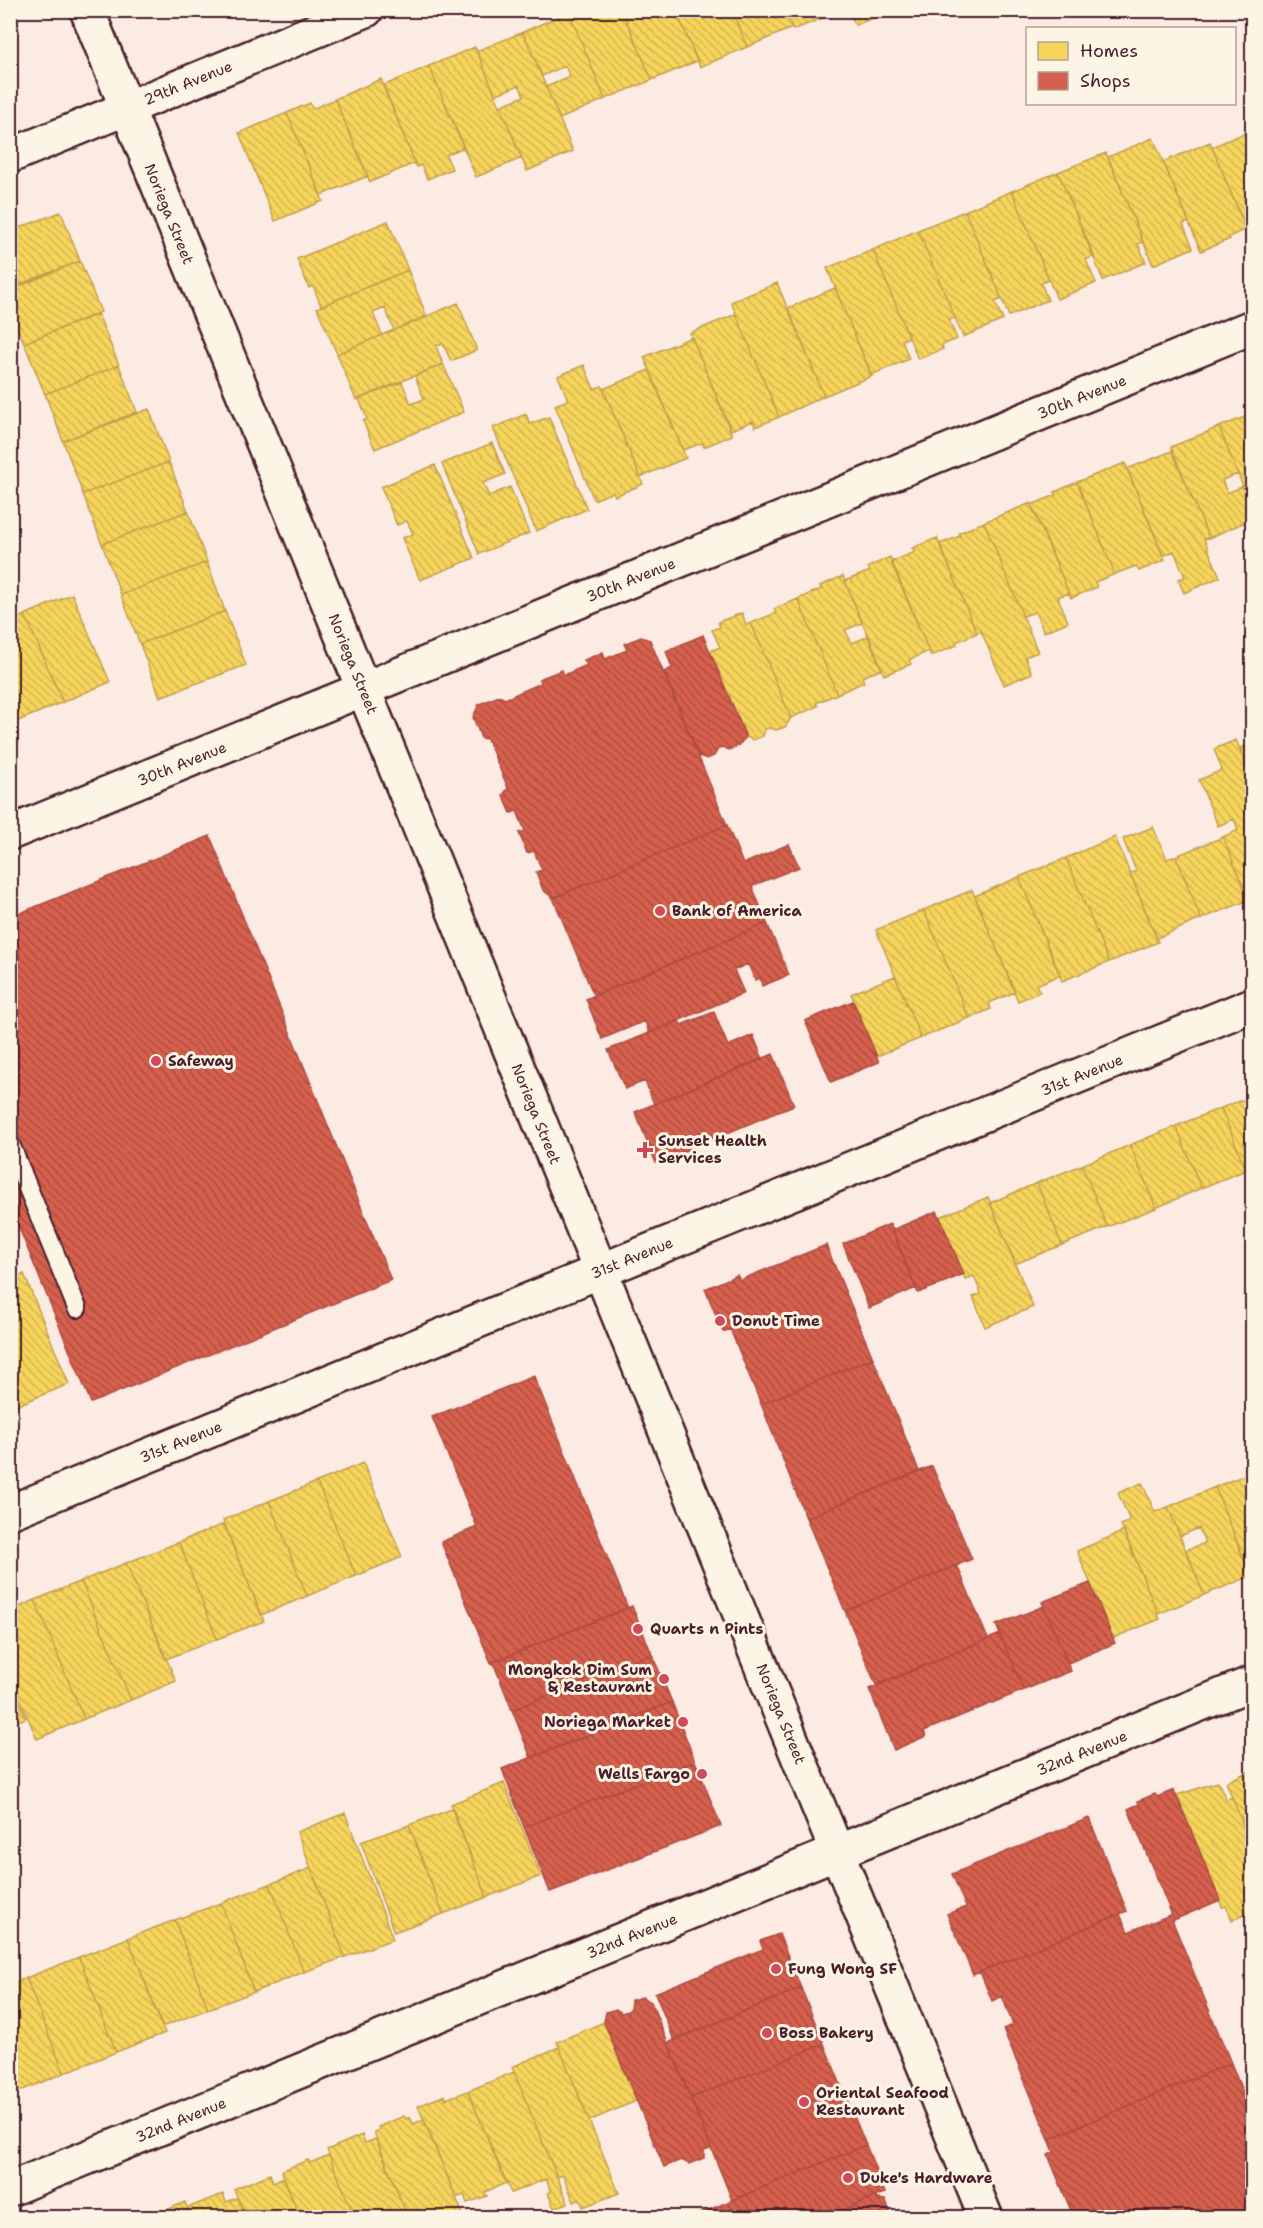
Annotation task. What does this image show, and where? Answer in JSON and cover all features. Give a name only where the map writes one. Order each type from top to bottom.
[{"type":"street","name":"Noriega Street","points":[[87,10],[986,2217]]},
{"type":"street","name":"29th Avenue","points":[[10,156],[366,10]]},
{"type":"street","name":"30th Avenue","points":[[10,833],[1252,327]]},
{"type":"street","name":"31st Avenue","points":[[10,1512],[1252,1005]]},
{"type":"street","name":"32nd Avenue","points":[[10,2189],[1252,1683]]},
{"type":"lane","points":[[10,1143],[77,1308]]},
{"type":"building: Homes","points":[[573,10],[622,10],[652,80],[605,99],[569,12]]},
{"type":"building: Homes","points":[[622,10],[676,10],[697,61],[652,80]]},
{"type":"building: Homes","points":[[676,10],[732,10],[747,47],[700,67]]},
{"type":"building: Homes","points":[[753,10],[785,10],[792,28],[747,47],[735,18]]},
{"type":"building: Homes","points":[[785,10],[838,10],[838,12],[793,30]]},
{"type":"building: Homes","points":[[849,10],[877,10],[879,16],[855,25]]},
{"type":"building: Homes","points":[[569,12],[605,99],[560,119],[546,87],[570,77],[565,66],[542,76],[523,32]]},
{"type":"building: Homes","points":[[523,32],[573,151],[527,171],[500,106],[524,96],[519,85],[495,95],[477,51]]},
{"type":"building: Homes","points":[[475,47],[522,158],[476,177],[429,66]]},
{"type":"building: Homes","points":[[429,66],[464,147],[446,155],[452,169],[427,179],[421,165],[417,167],[415,163],[383,86]]},
{"type":"building: Homes","points":[[381,79],[415,163],[370,182],[335,99]]},
{"type":"building: Homes","points":[[335,99],[368,176],[321,195],[287,113],[310,103],[312,109]]},
{"type":"building: Homes","points":[[287,113],[323,201],[275,221],[239,133]]},
{"type":"building: Homes","points":[[1252,130],[1252,230],[1247,232],[1212,147]]},
{"type":"building: Homes","points":[[1153,138],[1189,222],[1183,224],[1193,248],[1153,265],[1108,157]]},
{"type":"building: Homes","points":[[1210,142],[1246,229],[1229,237],[1230,239],[1201,251],[1163,162]]},
{"type":"building: Homes","points":[[1106,153],[1143,242],[1138,244],[1146,262],[1103,280],[1058,172]]},
{"type":"building: Homes","points":[[1058,172],[1094,256],[1086,260],[1096,283],[1057,299],[1012,191]]},
{"type":"building: Homes","points":[[1012,191],[1049,280],[1041,283],[1048,300],[1009,316],[965,211]]},
{"type":"building: Homes","points":[[965,211],[1002,299],[995,302],[1003,320],[963,337],[918,230]]},
{"type":"building: Homes","points":[[61,212],[80,261],[10,288],[10,231]]},
{"type":"building: Homes","points":[[388,221],[408,270],[321,306],[313,286],[309,288],[297,259]]},
{"type":"building: Homes","points":[[918,230],[955,318],[949,320],[957,339],[942,345],[943,349],[918,359],[873,250]]},
{"type":"building: Homes","points":[[873,250],[909,337],[902,340],[909,359],[871,375],[827,268]]},
{"type":"building: Homes","points":[[80,261],[101,312],[24,343],[10,310],[10,290]]},
{"type":"building: Homes","points":[[408,270],[427,317],[394,330],[385,308],[373,313],[382,335],[337,354],[317,308]]},
{"type":"building: Homes","points":[[777,283],[824,396],[779,417],[731,302]]},
{"type":"building: Homes","points":[[835,288],[872,376],[824,396],[788,308]]},
{"type":"building: Homes","points":[[458,303],[477,350],[451,361],[443,344],[436,346],[443,364],[356,400],[337,354]]},
{"type":"building: Homes","points":[[98,314],[119,365],[45,394],[24,343]]},
{"type":"building: Homes","points":[[736,314],[779,417],[755,427],[753,421],[731,430],[690,333]]},
{"type":"building: Homes","points":[[692,337],[732,435],[704,447],[702,443],[683,450],[644,357]]},
{"type":"building: Homes","points":[[443,364],[464,412],[375,449],[363,421],[367,419],[359,399],[402,382],[411,404],[424,399],[415,376]]},
{"type":"building: Homes","points":[[119,365],[137,412],[63,441],[45,394]]},
{"type":"building: Homes","points":[[584,365],[594,389],[602,386],[643,484],[615,496],[613,492],[594,500],[555,405],[568,400],[558,376]]},
{"type":"building: Homes","points":[[649,370],[686,458],[640,477],[603,389]]},
{"type":"building: Homes","points":[[149,409],[169,462],[83,494],[63,441]]},
{"type":"building: Homes","points":[[526,414],[530,424],[549,417],[587,509],[536,531],[493,428]]},
{"type":"building: Homes","points":[[1245,417],[1246,421],[1252,418],[1252,509],[1219,427]]},
{"type":"building: Homes","points":[[1219,427],[1238,474],[1222,480],[1227,493],[1243,486],[1252,509],[1252,519],[1209,538],[1171,447]]},
{"type":"building: Homes","points":[[492,443],[505,474],[483,483],[489,496],[510,487],[529,533],[479,554],[442,464]]},
{"type":"building: Homes","points":[[1172,451],[1209,538],[1204,539],[1220,577],[1184,593],[1178,579],[1185,577],[1174,551],[1163,556],[1127,469]]},
{"type":"building: Homes","points":[[169,462],[188,511],[102,544],[83,494]]},
{"type":"building: Homes","points":[[1125,463],[1165,560],[1139,571],[1136,566],[1115,574],[1077,482]]},
{"type":"building: Homes","points":[[435,465],[474,558],[420,580],[402,538],[413,534],[407,521],[397,525],[381,487]]},
{"type":"building: Homes","points":[[1077,482],[1115,574],[1095,582],[1097,587],[1071,598],[1031,505],[1056,495],[1055,492]]},
{"type":"building: Homes","points":[[1031,503],[1069,593],[1058,597],[1068,622],[1044,632],[1035,612],[1023,616],[984,522]]},
{"type":"building: Homes","points":[[188,511],[207,562],[121,595],[102,544]]},
{"type":"building: Homes","points":[[984,522],[1038,652],[1025,657],[1032,673],[1004,685],[981,631],[977,633],[940,544]]},
{"type":"building: Homes","points":[[937,538],[977,633],[931,656],[891,562],[915,552],[912,548]]},
{"type":"building: Homes","points":[[890,557],[929,651],[909,660],[911,664],[884,675],[845,581],[870,571],[868,567]]},
{"type":"building: Homes","points":[[207,562],[225,611],[140,644],[121,595]]},
{"type":"building: Homes","points":[[843,576],[862,623],[845,630],[852,643],[869,636],[882,669],[862,677],[864,682],[837,694],[798,599]]},
{"type":"building: Homes","points":[[72,594],[110,682],[63,702],[25,615]]},
{"type":"building: Homes","points":[[798,599],[837,694],[816,703],[818,706],[791,718],[751,623],[776,613],[774,609]]},
{"type":"building: Homes","points":[[225,611],[246,665],[160,697],[140,644]]},
{"type":"building: Homes","points":[[742,613],[746,625],[751,623],[791,718],[785,727],[776,730],[765,729],[763,736],[753,740],[746,737],[710,651],[720,647],[712,630],[720,627],[718,622]]},
{"type":"building: Homes","points":[[25,615],[63,702],[18,721],[10,704],[10,621]]},
{"type":"building: Homes","points":[[1236,740],[1252,779],[1252,812],[1249,814],[1252,822],[1252,898],[1249,900],[1223,837],[1238,830],[1234,819],[1218,826],[1199,780],[1222,770],[1214,749]]},
{"type":"building: Homes","points":[[1252,743],[1252,779],[1240,748]]},
{"type":"building: Homes","points":[[1153,827],[1167,859],[1176,856],[1201,919],[1157,938],[1130,873],[1136,871],[1123,839]]},
{"type":"building: Homes","points":[[1115,837],[1158,942],[1109,962],[1066,858]]},
{"type":"building: Homes","points":[[1223,837],[1249,900],[1201,919],[1176,856]]},
{"type":"building: Homes","points":[[1066,858],[1109,962],[1062,981],[1019,877]]},
{"type":"building: Homes","points":[[1019,877],[1060,975],[1036,985],[1040,992],[1018,1001],[975,896]]},
{"type":"building: Homes","points":[[972,890],[1015,992],[989,1003],[991,1009],[969,1018],[924,910]]},
{"type":"building: Homes","points":[[924,910],[969,1018],[921,1038],[876,930]]},
{"type":"building: Homes","points":[[895,976],[921,1038],[877,1056],[851,994]]},
{"type":"building: Homes","points":[[1252,1096],[1252,1168],[1246,1170],[1221,1108]]},
{"type":"building: Homes","points":[[1221,1108],[1246,1170],[1201,1188],[1176,1126]]},
{"type":"building: Homes","points":[[1176,1126],[1201,1188],[1156,1208],[1130,1145]]},
{"type":"building: Homes","points":[[1130,1145],[1156,1208],[1107,1227],[1082,1165]]},
{"type":"building: Homes","points":[[1082,1165],[1107,1227],[1062,1245],[1037,1183]]},
{"type":"building: Homes","points":[[1037,1183],[1062,1245],[1015,1264],[990,1203]]},
{"type":"building: Homes","points":[[988,1197],[1033,1307],[985,1327],[973,1297],[981,1294],[974,1276],[965,1279],[940,1217]]},
{"type":"building: Homes","points":[[24,1274],[69,1384],[13,1407],[10,1402],[10,1280]]},
{"type":"building: Homes","points":[[363,1463],[402,1557],[356,1576],[317,1482]]},
{"type":"building: Homes","points":[[1252,1472],[1252,1578],[1251,1578],[1215,1487]]},
{"type":"building: Homes","points":[[317,1482],[356,1576],[307,1596],[269,1501]]},
{"type":"building: Homes","points":[[1142,1483],[1155,1512],[1168,1507],[1204,1595],[1158,1614],[1121,1525],[1130,1521],[1118,1493]]},
{"type":"building: Homes","points":[[1215,1487],[1251,1576],[1204,1595],[1186,1550],[1205,1543],[1199,1528],[1180,1536],[1168,1507]]},
{"type":"building: Homes","points":[[269,1501],[307,1596],[261,1615],[223,1520]]},
{"type":"building: Homes","points":[[224,1524],[264,1621],[217,1639],[179,1542]]},
{"type":"building: Homes","points":[[1124,1531],[1160,1619],[1113,1638],[1077,1551]]},
{"type":"building: Homes","points":[[179,1542],[217,1639],[166,1659],[126,1563]]},
{"type":"building: Homes","points":[[126,1563],[176,1681],[131,1700],[81,1581]]},
{"type":"building: Homes","points":[[81,1581],[131,1700],[84,1719],[35,1600]]},
{"type":"building: Homes","points":[[35,1600],[84,1719],[37,1739],[10,1675],[10,1611]]},
{"type":"building: Homes","points":[[10,1678],[26,1718],[10,1724]]},
{"type":"building: Homes","points":[[1252,1770],[1252,1847],[1226,1782]]},
{"type":"building: Homes","points":[[1218,1782],[1226,1799],[1232,1797],[1252,1847],[1252,1895],[1249,1896],[1252,1912],[1232,1920],[1226,1906],[1222,1907],[1177,1795]]},
{"type":"building: Homes","points":[[504,1783],[541,1876],[487,1897],[451,1804]]},
{"type":"building: Homes","points":[[452,1809],[487,1897],[443,1914],[409,1825]]},
{"type":"building: Homes","points":[[345,1813],[393,1939],[345,1957],[297,1832]]},
{"type":"building: Homes","points":[[409,1825],[443,1914],[394,1932],[361,1842]]},
{"type":"building: Homes","points":[[311,1868],[345,1957],[304,1972],[270,1884]]},
{"type":"building: Homes","points":[[270,1884],[304,1972],[254,1992],[221,1903]]},
{"type":"building: Homes","points":[[221,1903],[254,1992],[208,2009],[175,1920]]},
{"type":"building: Homes","points":[[175,1920],[208,2009],[162,2027],[128,1938]]},
{"type":"building: Homes","points":[[128,1938],[165,2033],[116,2052],[79,1957]]},
{"type":"building: Homes","points":[[79,1957],[116,2052],[64,2073],[26,1978]]},
{"type":"building: Homes","points":[[26,1978],[64,2073],[18,2092],[10,2073],[10,1984]]},
{"type":"building: Homes","points":[[604,2022],[636,2101],[589,2121],[557,2042]]},
{"type":"building: Homes","points":[[559,2047],[619,2193],[583,2207],[580,2199],[574,2202],[563,2175],[557,2177],[512,2067]]},
{"type":"building: Homes","points":[[514,2072],[568,2203],[554,2208],[546,2179],[511,2193],[468,2091]]},
{"type":"building: Homes","points":[[468,2091],[506,2183],[485,2192],[487,2196],[467,2203],[464,2195],[456,2198],[418,2106],[445,2095],[446,2099]]},
{"type":"building: Homes","points":[[404,2116],[406,2119],[410,2117],[413,2124],[424,2119],[464,2217],[408,2218],[374,2132],[379,2130],[378,2127]]},
{"type":"building: Homes","points":[[362,2135],[365,2143],[376,2139],[408,2218],[355,2218],[327,2150]]},
{"type":"building: Homes","points":[[329,2155],[355,2218],[300,2218],[281,2171],[308,2160],[310,2163]]},
{"type":"building: Homes","points":[[270,2174],[273,2182],[284,2177],[300,2218],[246,2218],[234,2189]]},
{"type":"building: Homes","points":[[223,2194],[226,2202],[237,2198],[246,2218],[191,2218],[187,2208]]},
{"type":"building: Homes","points":[[185,2202],[191,2218],[148,2218]]},
{"type":"building: Shops","points":[[703,635],[746,737],[738,746],[729,750],[723,747],[718,749],[714,756],[707,759],[699,756],[664,672],[672,668],[666,651]]},
{"type":"building: Shops","points":[[641,637],[650,640],[727,825],[553,898],[543,890],[536,872],[542,870],[534,851],[527,853],[519,833],[525,831],[517,811],[511,813],[503,795],[508,788],[487,739],[481,738],[473,717],[479,704],[499,696],[505,699],[541,683],[539,679],[562,670],[564,675],[587,665],[584,660],[603,652],[605,659],[627,650],[624,644]]},
{"type":"building: Shops","name":"Bank of America","points":[[727,825],[743,864],[789,844],[799,867],[752,886],[767,923],[594,996],[553,898]]},
{"type":"building: Shops","name":"Safeway","points":[[210,836],[391,1280],[91,1403],[10,1206],[10,917]]},
{"type":"building: Shops","points":[[767,923],[789,975],[762,986],[760,978],[755,980],[748,964],[734,970],[744,993],[649,1033],[645,1021],[602,1039],[586,999]]},
{"type":"building: Shops","points":[[853,1001],[879,1062],[831,1082],[805,1021]]},
{"type":"building: Shops","points":[[714,1012],[728,1046],[753,1035],[763,1059],[654,1104],[645,1081],[625,1089],[608,1050],[679,1021],[681,1025]]},
{"type":"building: Shops","points":[[773,1054],[794,1105],[656,1163],[635,1112]]},
{"type":"building: Shops","points":[[937,1211],[964,1274],[918,1293],[892,1230]]},
{"type":"building: Shops","points":[[890,1224],[916,1288],[869,1308],[843,1244]]},
{"type":"building: Shops","points":[[826,1245],[873,1358],[761,1404],[730,1329],[723,1332],[705,1289],[737,1275],[740,1280]]},
{"type":"building: Shops","points":[[873,1358],[919,1471],[806,1518],[761,1404]]},
{"type":"building: Shops","points":[[534,1376],[628,1608],[491,1663],[441,1542],[477,1527],[432,1417]]},
{"type":"building: Shops","points":[[932,1466],[972,1559],[845,1611],[806,1518]]},
{"type":"building: Shops","points":[[957,1565],[988,1639],[876,1685],[845,1611]]},
{"type":"building: Shops","points":[[1090,1583],[1115,1643],[1068,1663],[1042,1602]]},
{"type":"building: Shops","points":[[632,1606],[652,1654],[512,1710],[493,1662]]},
{"type":"building: Shops","points":[[1044,1606],[1071,1671],[1024,1690],[996,1625]]},
{"type":"building: Shops","points":[[1000,1634],[1024,1690],[924,1731],[926,1736],[894,1750],[869,1689]]},
{"type":"building: Shops","points":[[652,1654],[672,1702],[531,1758],[512,1710]]},
{"type":"building: Shops","points":[[672,1702],[695,1761],[524,1827],[502,1769]]},
{"type":"building: Shops","points":[[695,1761],[721,1826],[550,1892],[524,1827]]},
{"type":"building: Shops","points":[[1174,1790],[1220,1900],[1174,1920],[1128,1809],[1139,1804],[1138,1801]]},
{"type":"building: Shops","points":[[1089,1818],[1127,1911],[973,1975],[947,1914],[966,1907],[952,1874]]},
{"type":"building: Shops","points":[[1120,1914],[1128,1932],[1170,1915],[1231,2063],[1049,2139],[1003,2029],[1013,2025],[1002,1996],[992,2001],[980,1972]]},
{"type":"building: Shops","points":[[779,1934],[801,1988],[674,2040],[655,1993],[763,1949],[760,1941]]},
{"type":"building: Shops","points":[[801,1988],[824,2044],[691,2098],[668,2043]]},
{"type":"building: Shops","points":[[642,1997],[651,2002],[711,2148],[704,2150],[704,2158],[689,2164],[681,2160],[664,2167],[604,2022],[606,2012],[616,2009],[622,2013],[630,2010],[631,2000]]},
{"type":"building: Shops","points":[[824,2044],[866,2145],[732,2200],[691,2098]]},
{"type":"building: Shops","points":[[1231,2063],[1252,2116],[1252,2218],[1074,2218],[1048,2155],[1054,2152],[1049,2139]]},
{"type":"building: Shops","points":[[866,2145],[885,2193],[824,2218],[689,2218]]},
{"type":"building: Shops","points":[[876,2196],[877,2199],[885,2200],[890,2211],[886,2218],[824,2218]]},
{"type":"place","name":"Bank of America","points":[[660,911]]},
{"type":"place","name":"Safeway","points":[[156,1061]]},
{"type":"place","name":"Sunset Health Services","points":[[645,1150]]},
{"type":"place","name":"Donut Time","points":[[720,1321]]},
{"type":"place","name":"Quarts n Pints","points":[[638,1629]]},
{"type":"place","name":"Mongkok Dim Sum & Restaurant","points":[[664,1679]]},
{"type":"place","name":"Noriega Market","points":[[683,1722]]},
{"type":"place","name":"Wells Fargo","points":[[702,1774]]},
{"type":"place","name":"Fung Wong SF","points":[[776,1969]]},
{"type":"place","name":"Boss Bakery","points":[[767,2033]]},
{"type":"place","name":"Oriental Seafood Restaurant","points":[[804,2102]]},
{"type":"place","name":"Duke's Hardware","points":[[848,2178]]}]
